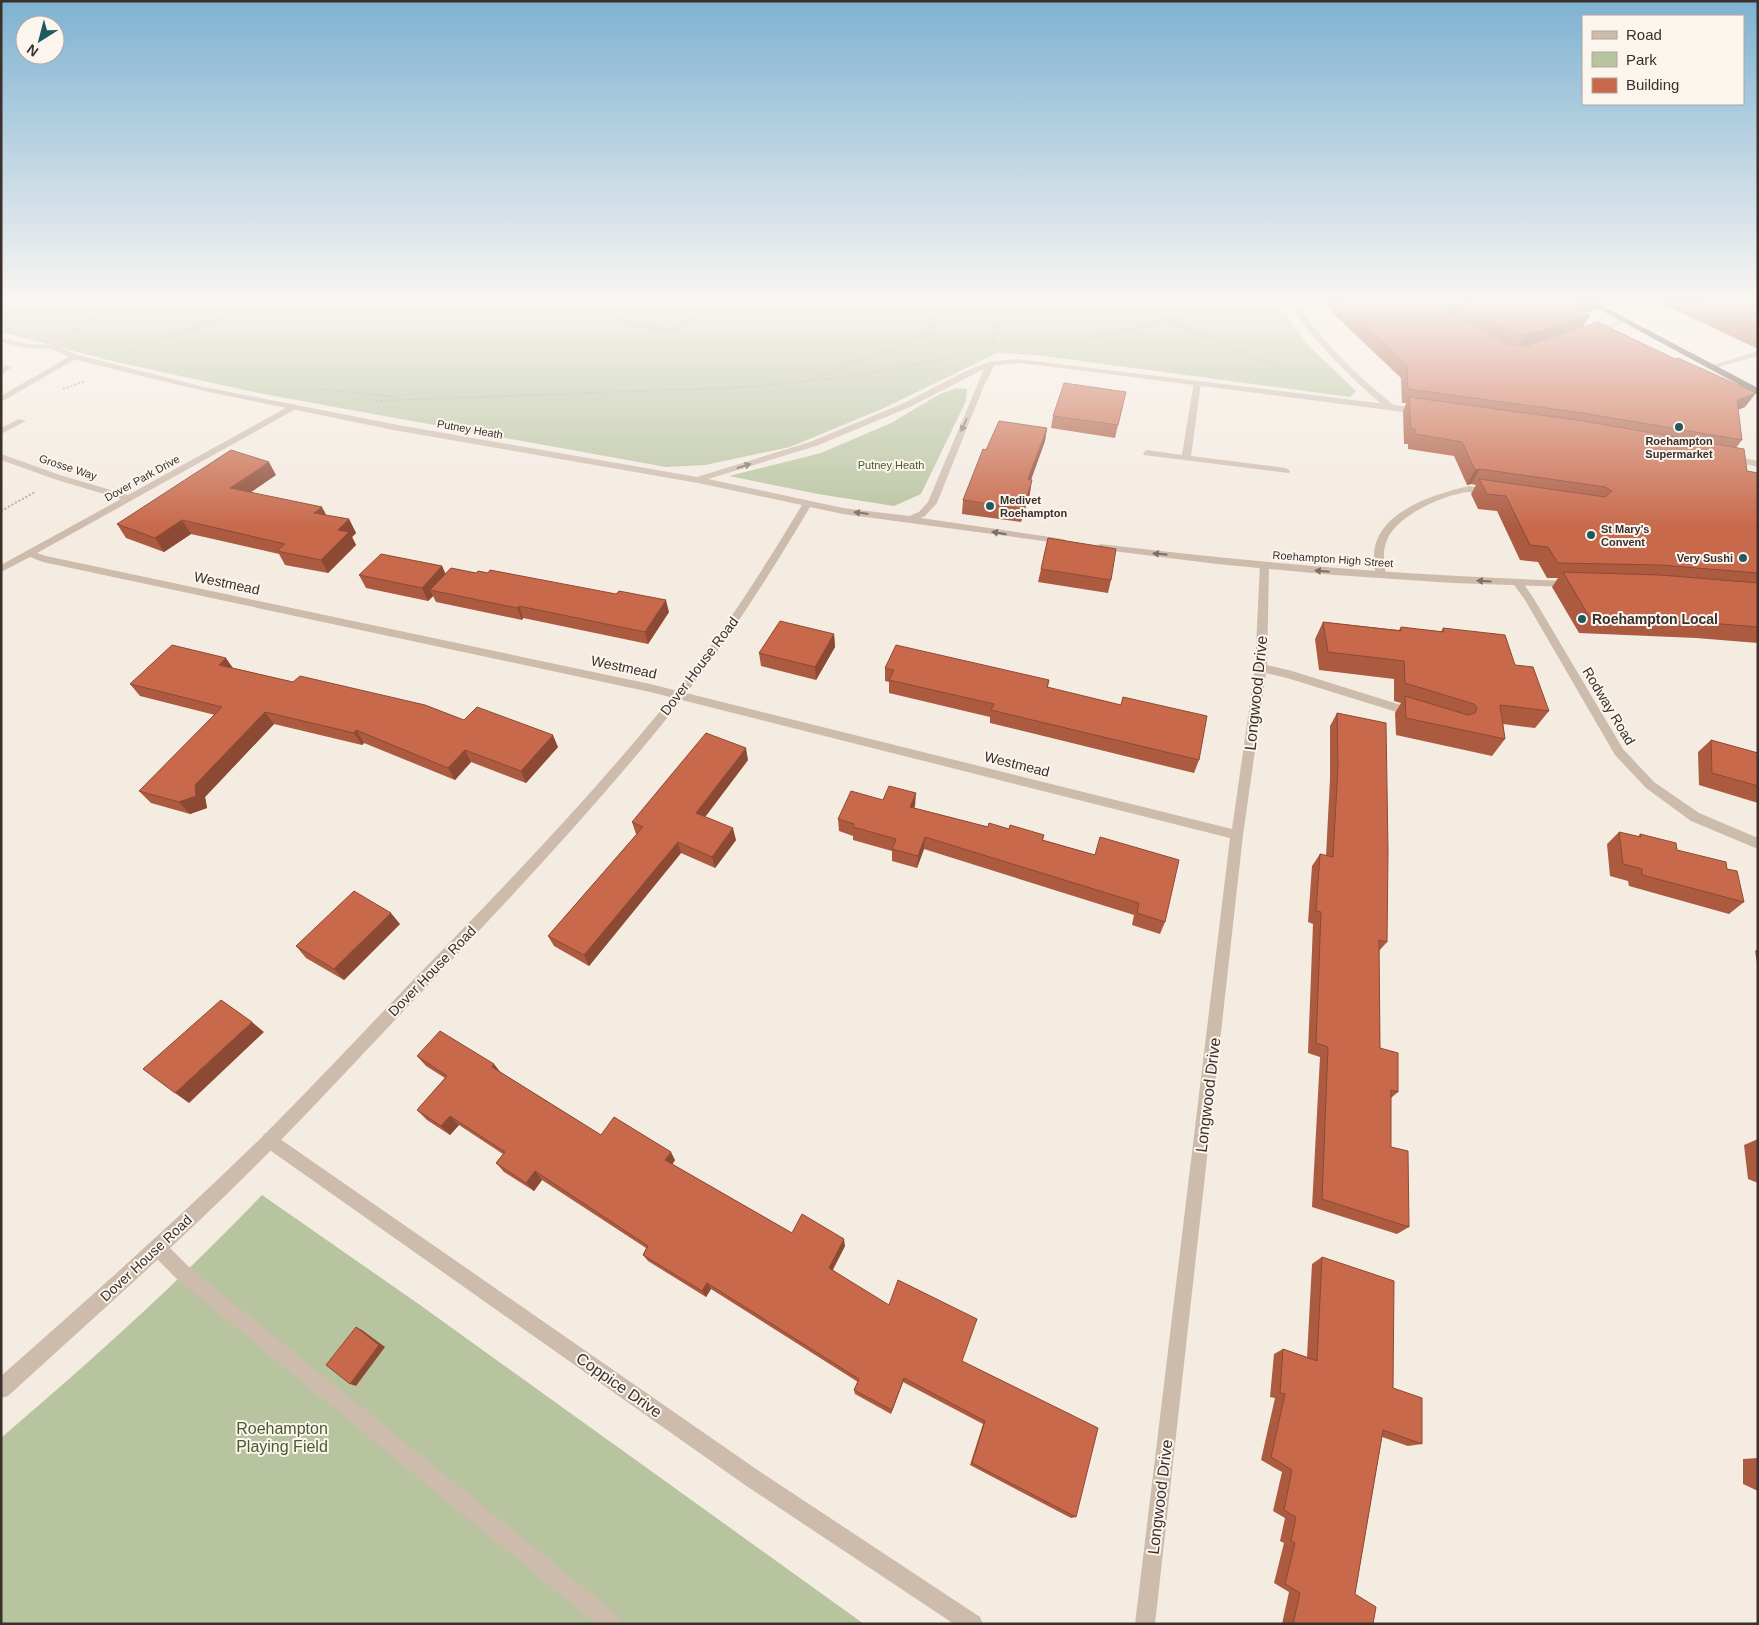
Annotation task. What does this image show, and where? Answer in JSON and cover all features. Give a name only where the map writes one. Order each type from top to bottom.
[{"type":"highway","points":[[1729,377],[1758,392]]},
{"type":"street","points":[[1,400],[40,377]]},
{"type":"street","name":"Putney Heath","points":[[155,377],[204,389],[402,428],[698,480],[843,511],[910,519]]},
{"type":"street","points":[[698,480],[813,444],[907,405],[962,377]]},
{"type":"street","points":[[910,519],[922,514],[932,504],[985,377]]},
{"type":"street","points":[[1147,377],[1426,412]]},
{"type":"street","points":[[1357,377],[1378,398],[1391,407]]},
{"type":"street","points":[[1186,457],[1197,383]]},
{"type":"street","name":"Dover Park Drive","points":[[1,568],[293,406]]},
{"type":"street","points":[[1,431],[22,421]]},
{"type":"street","points":[[1147,452],[1286,471]]},
{"type":"street","points":[[1719,455],[1758,464]]},
{"type":"street","name":"Grosse Way","points":[[1,457],[60,478],[128,498]]},
{"type":"street","points":[[1381,576],[1378,560],[1384,534],[1402,517],[1428,501],[1470,489],[1499,493]]},
{"type":"street","name":"Dover House Road","points":[[1,1389],[158,1248],[270,1140],[559,836],[679,696],[733,622],[770,566],[807,504]]},
{"type":"street","points":[[910,519],[1070,543]]},
{"type":"street","name":"Roehampton High Street","points":[[1089,546],[1264,566],[1381,576],[1580,584]]},
{"type":"street","name":"Westmead","points":[[29,553],[44,559],[641,686],[1237,835]]},
{"type":"street","name":"Longwood Drive","points":[[1145,1624],[1237,835],[1262,668],[1264,566]]},
{"type":"street","name":"Rodway Road","points":[[1517,582],[1529,599],[1619,752],[1650,785],[1695,816],[1758,844]]},
{"type":"street","points":[[1262,668],[1288,674],[1429,718]]},
{"type":"street","name":"Coppice Drive","points":[[270,1140],[752,1478],[973,1624]]},
{"type":"street","points":[[158,1248],[183,1273],[613,1624]]},
{"type":"path","points":[[807,381],[818,377]]},
{"type":"path","points":[[373,401],[448,396],[701,390],[859,377]]},
{"type":"path","points":[[1,511],[60,478]]},
{"type":"green space","points":[[184,377],[948,377],[884,408],[790,447],[705,465],[666,467],[263,394]]},
{"type":"green space","points":[[1199,377],[1341,377],[1356,391],[1350,397]]},
{"type":"green space","name":"Putney Heath","points":[[957,388],[967,389],[966,401],[921,494],[894,506],[818,494],[729,476],[821,453],[891,423],[940,394]]},
{"type":"green space","name":"Roehampton Playing Field","points":[[262,1195],[420,1305],[864,1624],[1,1624],[1,1438],[134,1320]]},
{"type":"building","points":[[1407,377],[1720,377],[1756,393],[1737,400],[1742,440],[1583,413],[1408,389]]},
{"type":"building","points":[[1064,383],[1126,392],[1118,425],[1053,416]]},
{"type":"building","points":[[1409,397],[1583,421],[1744,449],[1747,471],[1758,473],[1758,573],[1660,565],[1558,563],[1548,547],[1530,545],[1506,496],[1487,494],[1479,479],[1605,497],[1612,491],[1605,487],[1480,469],[1475,470],[1462,442],[1415,434],[1415,429],[1411,429]]},
{"type":"building","points":[[999,421],[1047,428],[1028,479],[1032,480],[1023,509],[963,500],[983,449],[986,450]]},
{"type":"building","points":[[231,450],[269,462],[230,488],[322,507],[314,513],[349,519],[338,530],[349,532],[321,560],[277,551],[285,544],[182,520],[155,538],[117,524]]},
{"type":"building","points":[[1048,538],[1116,549],[1111,580],[1041,569]]},
{"type":"building","points":[[381,554],[442,566],[422,588],[359,575]]},
{"type":"building","points":[[451,568],[476,573],[478,571],[488,573],[490,570],[616,594],[619,591],[666,600],[645,632],[430,590]]},
{"type":"building","points":[[1563,572],[1660,575],[1758,583],[1758,627],[1590,618]]},
{"type":"building","points":[[780,621],[834,634],[815,667],[759,653]]},
{"type":"building","points":[[1323,622],[1401,631],[1401,627],[1444,632],[1443,628],[1505,635],[1515,665],[1533,667],[1549,711],[1500,705],[1505,739],[1406,718],[1405,696],[1468,715],[1475,713],[1477,708],[1474,704],[1405,683],[1404,661],[1328,652]]},
{"type":"building","points":[[172,645],[226,658],[219,665],[293,682],[300,676],[425,705],[464,720],[477,707],[553,735],[521,771],[465,750],[448,768],[356,730],[354,733],[265,712],[195,785],[196,796],[179,802],[139,791],[222,707],[130,684]]},
{"type":"building","points":[[896,645],[1049,680],[1047,687],[1121,705],[1123,697],[1207,716],[1199,760],[991,710],[994,704],[889,680],[894,670],[885,668]]},
{"type":"building","points":[[1337,713],[1386,723],[1387,942],[1379,940],[1380,1048],[1398,1053],[1398,1092],[1391,1090],[1391,1147],[1408,1151],[1409,1227],[1322,1199],[1328,1047],[1316,1043],[1321,912],[1316,911],[1320,854],[1333,857],[1338,766]]},
{"type":"building","points":[[706,733],[746,748],[696,813],[733,828],[712,857],[678,842],[584,955],[548,936],[643,827],[632,822]]},
{"type":"building","points":[[1711,740],[1758,753],[1758,786],[1712,773]]},
{"type":"building","points":[[889,786],[916,793],[910,807],[988,827],[989,823],[1009,829],[1010,825],[1044,835],[1042,840],[1095,855],[1100,837],[1179,860],[1165,922],[1137,913],[1139,903],[925,837],[918,856],[892,849],[896,839],[853,827],[854,824],[838,819],[851,791],[883,800]]},
{"type":"building","points":[[1619,832],[1641,837],[1640,834],[1676,843],[1677,850],[1726,862],[1727,869],[1737,871],[1744,902],[1642,875],[1642,869],[1623,864]]},
{"type":"building","points":[[354,891],[391,913],[334,969],[296,946]]},
{"type":"building","points":[[221,1000],[252,1022],[175,1093],[143,1069]]},
{"type":"building","points":[[440,1031],[494,1064],[492,1067],[601,1135],[614,1117],[671,1152],[665,1160],[792,1233],[802,1214],[844,1239],[829,1268],[889,1305],[898,1280],[977,1319],[962,1361],[1098,1428],[1076,1517],[972,1463],[985,1421],[904,1378],[892,1410],[854,1390],[859,1379],[707,1283],[702,1291],[643,1255],[648,1246],[535,1171],[526,1183],[496,1163],[505,1152],[450,1116],[441,1126],[417,1110],[447,1076],[417,1056]]},
{"type":"building","points":[[1322,1257],[1394,1281],[1393,1388],[1422,1398],[1422,1444],[1383,1430],[1355,1594],[1376,1607],[1373,1624],[1293,1624],[1300,1593],[1285,1584],[1295,1543],[1291,1541],[1296,1517],[1284,1510],[1292,1470],[1271,1457],[1285,1394],[1280,1393],[1283,1349],[1317,1361]]},
{"type":"building","points":[[356,1327],[379,1345],[350,1384],[326,1365]]},
{"type":"place","name":"Roehampton Supermarket","points":[[1679,427]]},
{"type":"place","name":"Medivet Roehampton","points":[[990,506]]},
{"type":"place","name":"St Mary's Convent","points":[[1591,535]]},
{"type":"place","name":"Very Sushi","points":[[1743,558]]},
{"type":"place","name":"Roehampton Local","points":[[1582,619]]}]
